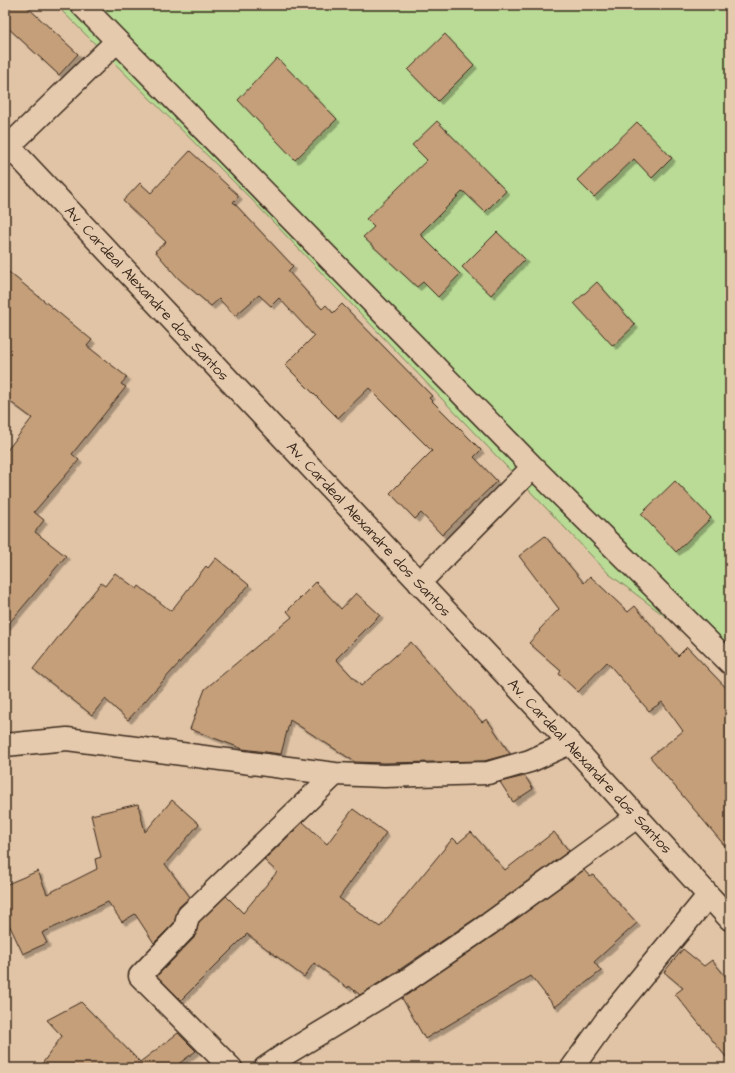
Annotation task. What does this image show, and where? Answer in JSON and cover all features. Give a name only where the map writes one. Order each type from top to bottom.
[{"type":"street","points":[[82,5],[116,42],[533,467],[730,663]]},
{"type":"street","points":[[7,144],[116,42]]},
{"type":"street","name":"Av. Cardeal Alexandre dos Santos","points":[[7,144],[570,743],[638,816],[730,919]]},
{"type":"street","points":[[420,583],[533,467]]},
{"type":"street","points":[[5,745],[66,739],[335,774],[384,776],[488,773],[530,761],[570,743]]},
{"type":"street","points":[[231,1068],[140,976],[185,929],[188,916],[335,774]]},
{"type":"street","points":[[265,1068],[428,966],[490,924],[638,816]]},
{"type":"street","points":[[572,1068],[605,1022],[708,896]]},
{"type":"green space","points":[[56,5],[730,5],[730,665],[609,574],[253,201]]},
{"type":"building","points":[[5,5],[25,5],[78,54],[59,75],[5,25]]},
{"type":"building","points":[[445,34],[474,65],[438,101],[408,70]]},
{"type":"building","points":[[277,58],[337,119],[295,160],[238,100]]},
{"type":"building","points":[[437,121],[506,191],[485,212],[463,191],[420,234],[460,274],[438,297],[423,282],[417,287],[363,237],[374,227],[366,219],[427,160],[412,145]]},
{"type":"building","points":[[637,122],[672,158],[652,178],[634,159],[594,197],[577,180]]},
{"type":"building","points":[[190,151],[239,196],[233,202],[293,266],[288,271],[322,309],[326,305],[333,313],[342,304],[432,396],[429,398],[481,450],[474,457],[497,481],[442,535],[421,513],[415,519],[390,493],[432,451],[369,388],[338,418],[285,365],[314,336],[279,298],[271,306],[259,295],[235,316],[219,299],[211,306],[178,278],[155,251],[166,242],[123,201],[140,183],[151,193]]},
{"type":"building","points":[[497,232],[525,259],[491,295],[462,267]]},
{"type":"building","points":[[5,269],[92,340],[87,346],[127,377],[121,384],[126,387],[72,454],[79,460],[34,512],[44,520],[35,532],[66,556],[5,628],[5,453],[32,418],[5,398]]},
{"type":"building","points":[[597,282],[635,325],[613,346],[574,303]]},
{"type":"building","points":[[675,481],[711,518],[676,552],[641,514]]},
{"type":"building","points":[[545,536],[584,583],[590,576],[628,612],[635,606],[678,656],[687,647],[730,692],[730,852],[650,757],[683,731],[662,702],[649,711],[607,662],[578,692],[559,674],[561,671],[529,643],[559,609],[519,556]]},
{"type":"building","points":[[216,558],[249,585],[128,720],[105,699],[92,715],[33,669],[101,583],[105,586],[115,573],[137,589],[139,586],[171,611],[206,566],[208,568]]},
{"type":"building","points":[[316,582],[341,609],[356,593],[380,615],[336,659],[361,686],[411,642],[482,722],[487,719],[510,754],[484,761],[384,763],[355,762],[290,720],[281,754],[243,749],[190,729],[205,689],[292,617],[287,611]]},
{"type":"building","points":[[525,776],[533,789],[513,802],[500,782]]},
{"type":"building","points":[[172,800],[199,824],[165,864],[190,897],[179,907],[174,923],[154,943],[135,914],[122,922],[108,902],[42,933],[47,943],[23,954],[5,916],[5,885],[38,871],[47,894],[97,869],[95,859],[101,857],[91,815],[138,804],[145,832]]},
{"type":"building","points":[[353,809],[386,833],[339,898],[380,927],[453,838],[458,843],[471,832],[505,870],[554,832],[569,851],[482,914],[360,995],[314,963],[304,977],[247,934],[181,1000],[157,976],[194,938],[199,922],[226,896],[243,913],[277,872],[264,860],[303,822],[327,844]]},
{"type":"building","points":[[584,870],[590,877],[593,875],[637,923],[594,962],[601,971],[555,1007],[531,976],[425,1039],[402,998],[496,934]]},
{"type":"building","points":[[683,949],[704,966],[712,960],[730,982],[730,1062],[675,994],[683,988],[664,972]]},
{"type":"building","points":[[81,1002],[140,1062],[178,1033],[196,1051],[173,1068],[39,1068],[62,1036],[47,1020]]}]
